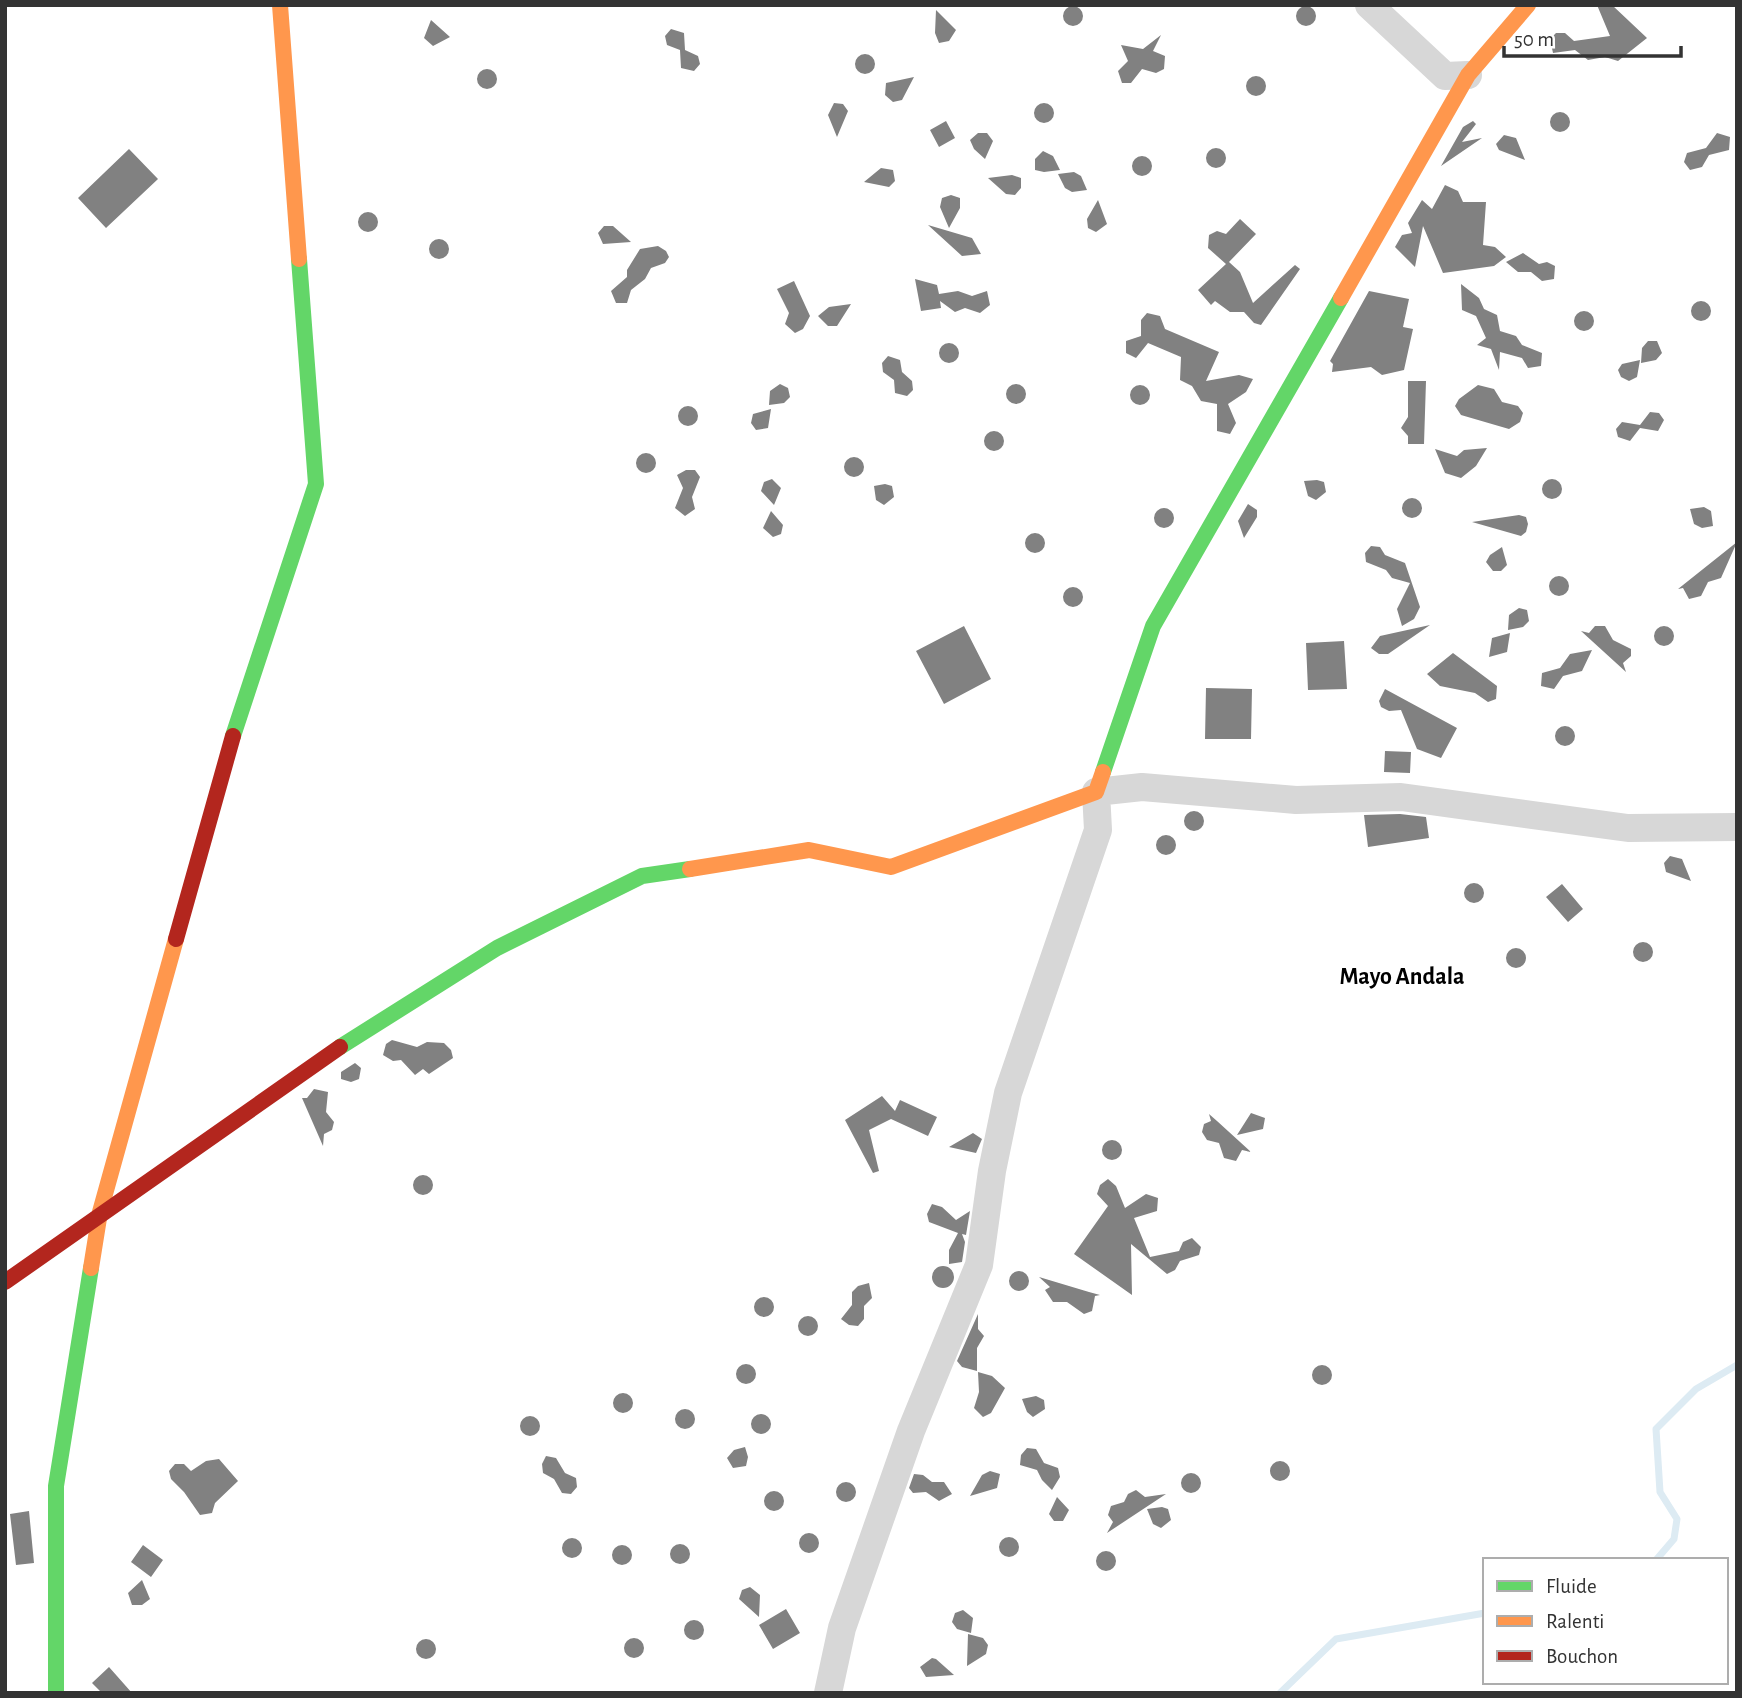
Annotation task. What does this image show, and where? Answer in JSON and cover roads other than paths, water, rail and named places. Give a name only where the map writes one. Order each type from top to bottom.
[{"type":"street","points":[[56,1693],[56,1486],[100,1212],[242,703],[316,484],[280,5]]},
{"type":"street","points":[[1369,5],[1445,76],[1468,75]]},
{"type":"street","points":[[828,1693],[842,1628],[897,1470],[979,1265],[992,1171],[1008,1093],[1098,830],[1096,792],[1153,626],[1468,75],[1528,5]]},
{"type":"street","points":[[5,1282],[306,1068],[497,948],[642,876],[809,850],[891,867],[1096,792],[1142,787],[1296,800],[1401,797],[1628,828],[1737,827]]},
{"type":"waterway","points":[[1658,1558],[1674,1539],[1677,1519],[1660,1492],[1656,1429],[1696,1389],[1737,1365]]},
{"type":"waterway","points":[[1280,1693],[1336,1639],[1483,1613]]},
{"type":"district","name":"Mayo Andala","points":[[1402,977]]}]
